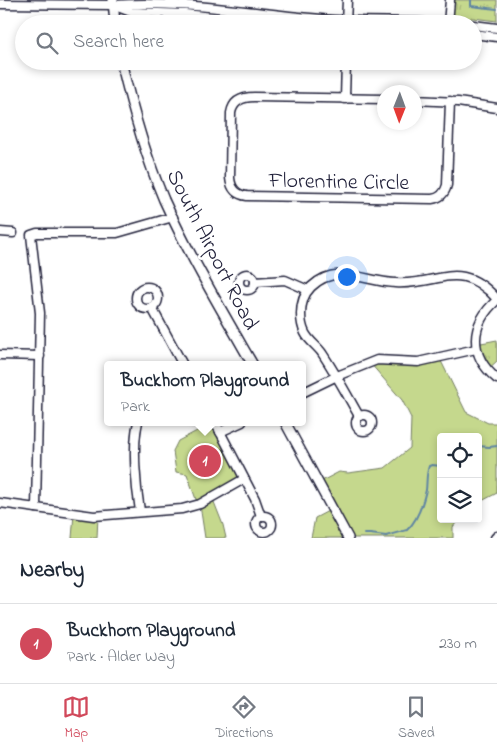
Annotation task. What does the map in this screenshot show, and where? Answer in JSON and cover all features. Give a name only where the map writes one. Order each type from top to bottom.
[{"type":"main road","points":[[113,2],[114,15]]},
{"type":"main road","name":"South Airport Road","points":[[123,70],[145,149],[172,217],[251,361]]},
{"type":"main road","points":[[287,426],[347,536]]},
{"type":"street","points":[[346,15],[347,0]]},
{"type":"street","points":[[449,15],[450,0]]},
{"type":"street","points":[[113,2],[131,12],[194,15]]},
{"type":"street","points":[[0,4],[156,2],[284,15]]},
{"type":"street","points":[[482,26],[497,28]]},
{"type":"street","points":[[482,35],[497,37]]},
{"type":"street","points":[[346,70],[345,99],[377,99]]},
{"type":"street","name":"Florentine Circle","points":[[345,99],[254,97],[239,100],[234,105],[231,113],[230,180],[233,189],[242,195],[432,199],[442,195],[447,185],[450,101]]},
{"type":"street","points":[[422,100],[450,101],[497,108]]},
{"type":"street","points":[[36,508],[40,313],[31,236],[36,233],[117,233],[172,217]]},
{"type":"street","points":[[0,232],[13,232]]},
{"type":"street","points":[[359,416],[337,376],[319,349],[307,336],[302,325],[302,305],[308,290],[322,278],[336,274],[396,283],[462,276],[472,278],[482,284],[497,300],[484,312],[480,321],[476,334],[476,349],[484,365],[497,378]]},
{"type":"street","points":[[255,282],[285,280],[308,290]]},
{"type":"street","points":[[152,308],[181,361]]},
{"type":"street","points":[[306,391],[377,360],[418,362],[476,349]]},
{"type":"street","points":[[0,355],[40,356]]},
{"type":"street","points":[[137,426],[136,488],[140,511]]},
{"type":"street","points":[[217,426],[255,499],[261,516]]},
{"type":"street","points":[[220,432],[233,426]]},
{"type":"street","points":[[0,503],[94,516],[189,508],[200,504],[244,479]]},
{"type":"green space","points":[[450,0],[497,0],[497,21],[482,19],[482,15],[449,15]]},
{"type":"green space","points":[[497,340],[497,361],[487,370],[476,344]]},
{"type":"green space","points":[[439,357],[466,412],[488,423],[497,423],[497,493],[482,501],[482,433],[437,433],[437,523],[456,523],[453,527],[453,538],[311,538],[315,518],[332,509],[318,483],[339,472],[348,473],[385,468],[410,448],[411,418],[402,400],[370,363]]},
{"type":"green space","points":[[206,426],[216,426],[244,479],[212,497],[226,538],[205,538],[200,505],[198,505],[187,474],[176,472],[173,451],[178,441]]},
{"type":"green space","points":[[74,514],[98,516],[97,538],[72,538]]},
{"type":"waterway","points":[[471,0],[471,6],[497,9]]},
{"type":"waterway","points":[[482,446],[497,446]]},
{"type":"waterway","points":[[364,534],[386,536],[407,530],[417,517],[421,506],[426,490],[429,466],[437,466]]},
{"type":"place","name":"Buckhorn Playground","points":[[205,461]]}]
